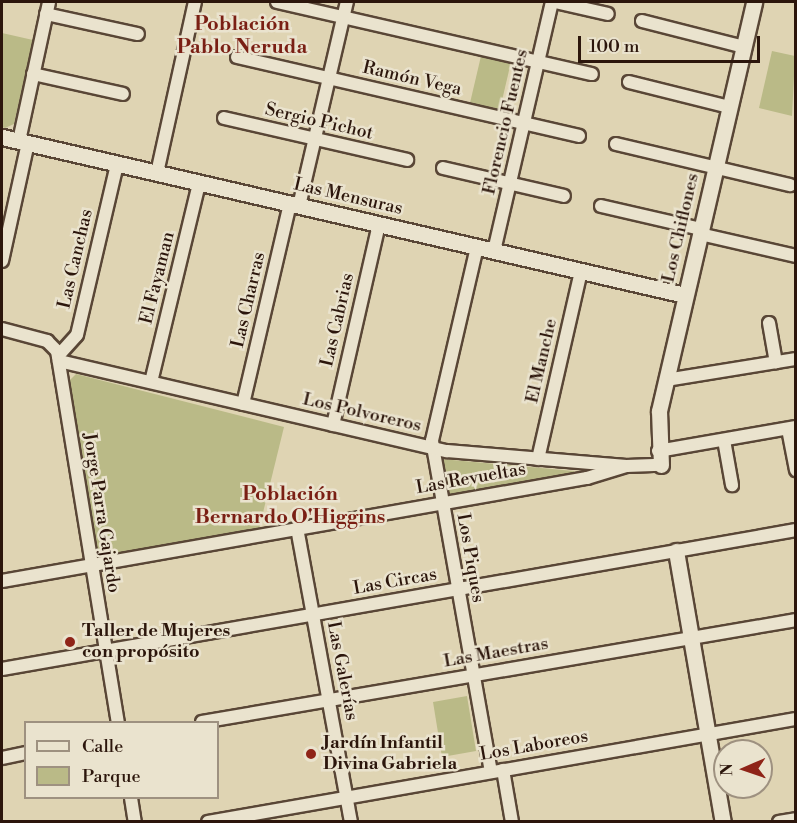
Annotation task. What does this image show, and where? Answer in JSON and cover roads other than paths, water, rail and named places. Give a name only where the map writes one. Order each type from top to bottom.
[{"type":"street","points":[[157,173],[195,2]]},
{"type":"street","points":[[277,2],[592,74]]},
{"type":"street","name":"Las Charras","points":[[243,404],[294,205],[314,140],[347,2]]},
{"type":"street","points":[[554,2],[608,14]]},
{"type":"street","name":"Florencio Fuentes","points":[[494,251],[554,2]]},
{"type":"street","name":"Los Chiflones","points":[[659,458],[657,422],[754,2]]},
{"type":"street","points":[[2,261],[5,234],[24,142],[33,74],[48,8],[138,34]]},
{"type":"street","points":[[642,21],[744,47]]},
{"type":"street","name":"Ramón Vega","points":[[237,57],[579,136]]},
{"type":"street","points":[[33,74],[123,94]]},
{"type":"street","points":[[629,82],[729,107]]},
{"type":"street","name":"Sergio Pichot","points":[[224,118],[407,160]]},
{"type":"street","name":"Las Mensuras","points":[[2,137],[685,295]]},
{"type":"street","points":[[616,144],[790,185]]},
{"type":"street","name":"Las Canchas","points":[[57,354],[77,335],[117,164]]},
{"type":"street","points":[[443,168],[564,196]]},
{"type":"street","name":"El Fayaman","points":[[151,382],[199,183]]},
{"type":"street","points":[[601,206],[795,256]]},
{"type":"street","name":"Las Cabrias","points":[[333,425],[379,224]]},
{"type":"street","name":"Los Piques","points":[[477,247],[432,448],[473,675],[512,822]]},
{"type":"street","name":"El Manche","points":[[538,459],[581,271]]},
{"type":"street","points":[[769,323],[776,362]]},
{"type":"street","name":"Los Polvoreros","points":[[2,329],[57,354],[151,382],[432,448],[626,466],[724,440],[792,428]]},
{"type":"street","name":"Jorge Parra Gajardo","points":[[57,354],[118,721]]},
{"type":"street","points":[[666,381],[795,359]]},
{"type":"street","points":[[792,428],[795,470]]},
{"type":"street","points":[[724,440],[732,485]]},
{"type":"street","name":"Las Revueltas","points":[[2,580],[586,478],[626,466]]},
{"type":"street","name":"Las Galerías","points":[[297,528],[351,822]]},
{"type":"street","name":"Las Circas","points":[[2,669],[795,530]]},
{"type":"street","points":[[676,551],[723,822]]},
{"type":"street","name":"Las Maestras","points":[[213,721],[795,620]]},
{"type":"street","name":"Los Laboreos","points":[[208,822],[795,719]]},
{"type":"street","points":[[2,758],[24,753]]},
{"type":"street","points":[[131,799],[135,822]]},
{"type":"street","points":[[779,822],[795,819]]},
{"type":"place","name":"Taller de Mujeres con propósito","points":[[70,642]]},
{"type":"place","name":"Jardín Infantil Divina Gabriela","points":[[311,754]]},
{"type":"district","name":"Población Pablo Neruda","points":[[242,36]]},
{"type":"district","name":"Población Bernardo O'Higgins","points":[[290,506]]}]
